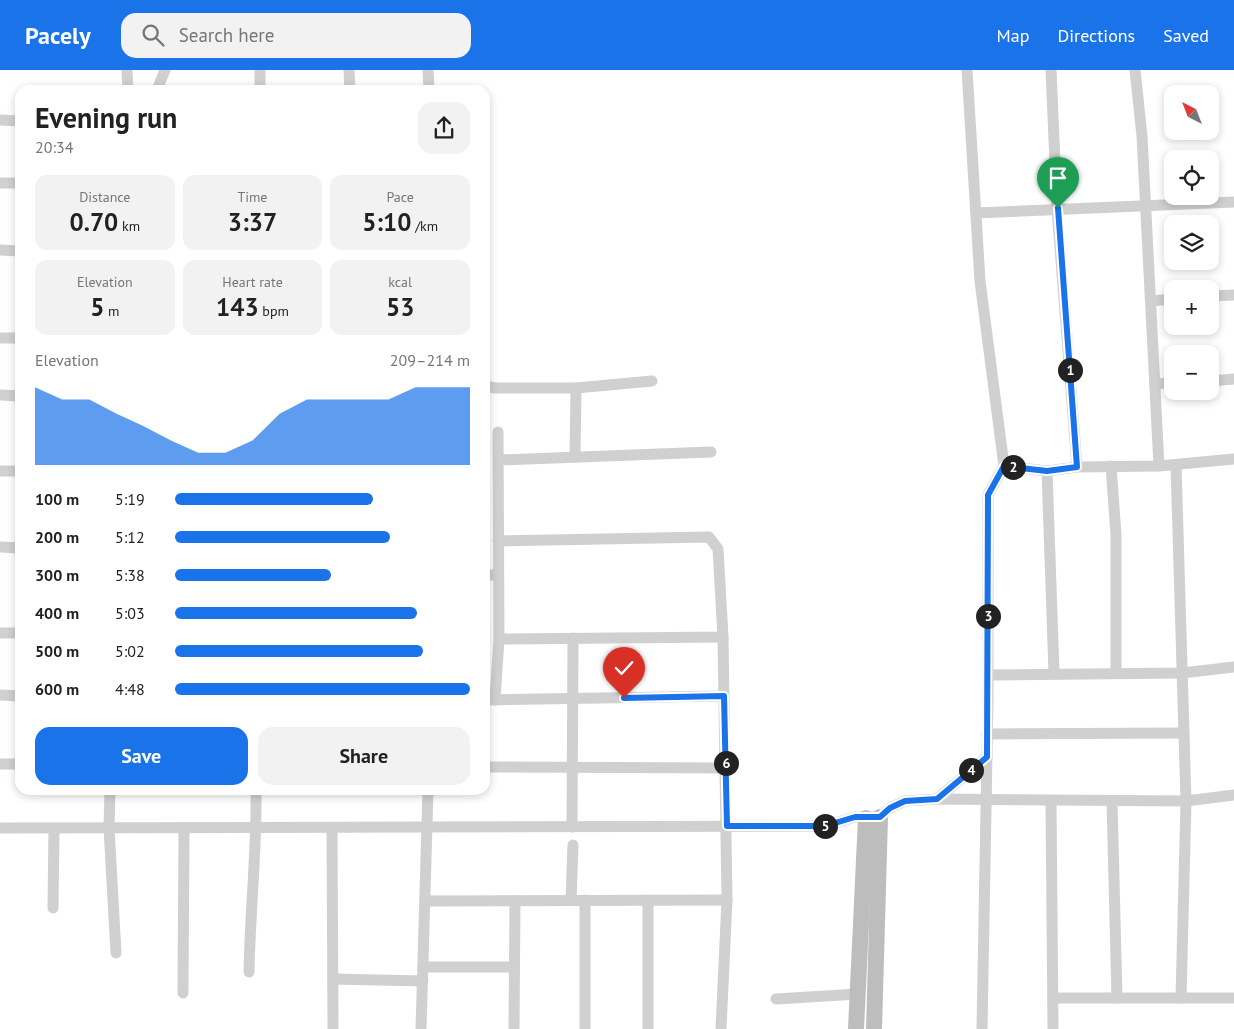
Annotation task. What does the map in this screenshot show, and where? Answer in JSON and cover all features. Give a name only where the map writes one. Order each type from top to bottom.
[{"type":"street","points":[[128,70],[128,85]]},
{"type":"street","points":[[159,85],[165,70]]},
{"type":"street","points":[[260,70],[260,85]]},
{"type":"street","points":[[350,70],[350,85]]},
{"type":"street","points":[[428,70],[429,85]]},
{"type":"street","points":[[967,70],[980,281],[1004,466],[988,495],[988,674],[982,1029]]},
{"type":"street","points":[[1051,70],[1058,208],[1077,467]]},
{"type":"street","points":[[1135,70],[1146,204],[1159,466]]},
{"type":"street","points":[[0,120],[15,121]]},
{"type":"street","points":[[0,183],[15,183]]},
{"type":"street","points":[[976,213],[1146,204],[1234,202]]},
{"type":"street","points":[[0,250],[15,251]]},
{"type":"street","points":[[1219,296],[1234,295]]},
{"type":"street","points":[[1151,301],[1164,300]]},
{"type":"street","points":[[0,338],[15,338]]},
{"type":"street","points":[[1219,380],[1234,379]]},
{"type":"street","points":[[490,387],[576,388],[652,381]]},
{"type":"street","points":[[1155,384],[1164,383]]},
{"type":"street","points":[[575,457],[576,388]]},
{"type":"street","points":[[0,395],[15,396]]},
{"type":"street","points":[[498,432],[499,639],[490,700],[724,696]]},
{"type":"street","points":[[498,460],[712,452]]},
{"type":"street","points":[[1004,466],[1047,471],[1077,467],[1176,465],[1234,459]]},
{"type":"street","points":[[1176,465],[1186,801],[1180,998]]},
{"type":"street","points":[[1111,466],[1116,535],[1116,673]]},
{"type":"street","points":[[0,471],[15,471]]},
{"type":"street","points":[[1047,471],[1054,672]]},
{"type":"street","points":[[498,542],[709,537],[718,549],[723,637],[727,826],[727,900],[721,1029]]},
{"type":"street","points":[[0,547],[15,548]]},
{"type":"street","points":[[490,575],[498,576]]},
{"type":"street","points":[[0,633],[15,633]]},
{"type":"street","points":[[499,639],[723,637]]},
{"type":"street","points":[[572,827],[573,638]]},
{"type":"street","points":[[988,674],[1054,672],[1182,673],[1234,668]]},
{"type":"street","points":[[0,695],[15,696]]},
{"type":"street","points":[[987,734],[1184,733]]},
{"type":"street","points":[[937,799],[987,757]]},
{"type":"street","points":[[0,764],[15,764]]},
{"type":"street","points":[[490,767],[726,768]]},
{"type":"street","points":[[110,795],[109,828],[116,953]]},
{"type":"street","points":[[249,972],[251,904],[257,829],[256,795]]},
{"type":"street","points":[[421,1029],[428,795]]},
{"type":"street","points":[[0,828],[257,829],[825,826],[855,817],[873,817],[905,801],[937,799],[1186,801],[1234,795]]},
{"type":"street","points":[[1051,801],[1053,1029]]},
{"type":"street","points":[[1112,801],[1116,998]]},
{"type":"street","points":[[856,1029],[873,817]]},
{"type":"street","points":[[873,817],[874,1029]]},
{"type":"street","points":[[53,908],[54,828]]},
{"type":"street","points":[[183,993],[184,828]]},
{"type":"street","points":[[332,828],[333,1029]]},
{"type":"street","points":[[570,900],[573,845]]},
{"type":"street","points":[[514,1029],[515,900]]},
{"type":"street","points":[[585,1029],[586,900]]},
{"type":"street","points":[[648,900],[648,1029]]},
{"type":"street","points":[[425,901],[727,900]]},
{"type":"street","points":[[423,967],[514,967]]},
{"type":"street","points":[[333,979],[422,981]]},
{"type":"street","points":[[776,999],[858,994]]},
{"type":"street","points":[[1053,998],[1234,998]]},
{"type":"route","points":[[624,698],[724,696],[727,826],[825,826],[855,817],[880,817],[890,808],[905,801],[937,799],[987,757],[988,495],[1004,466],[1047,471],[1077,467],[1058,208]]}]
